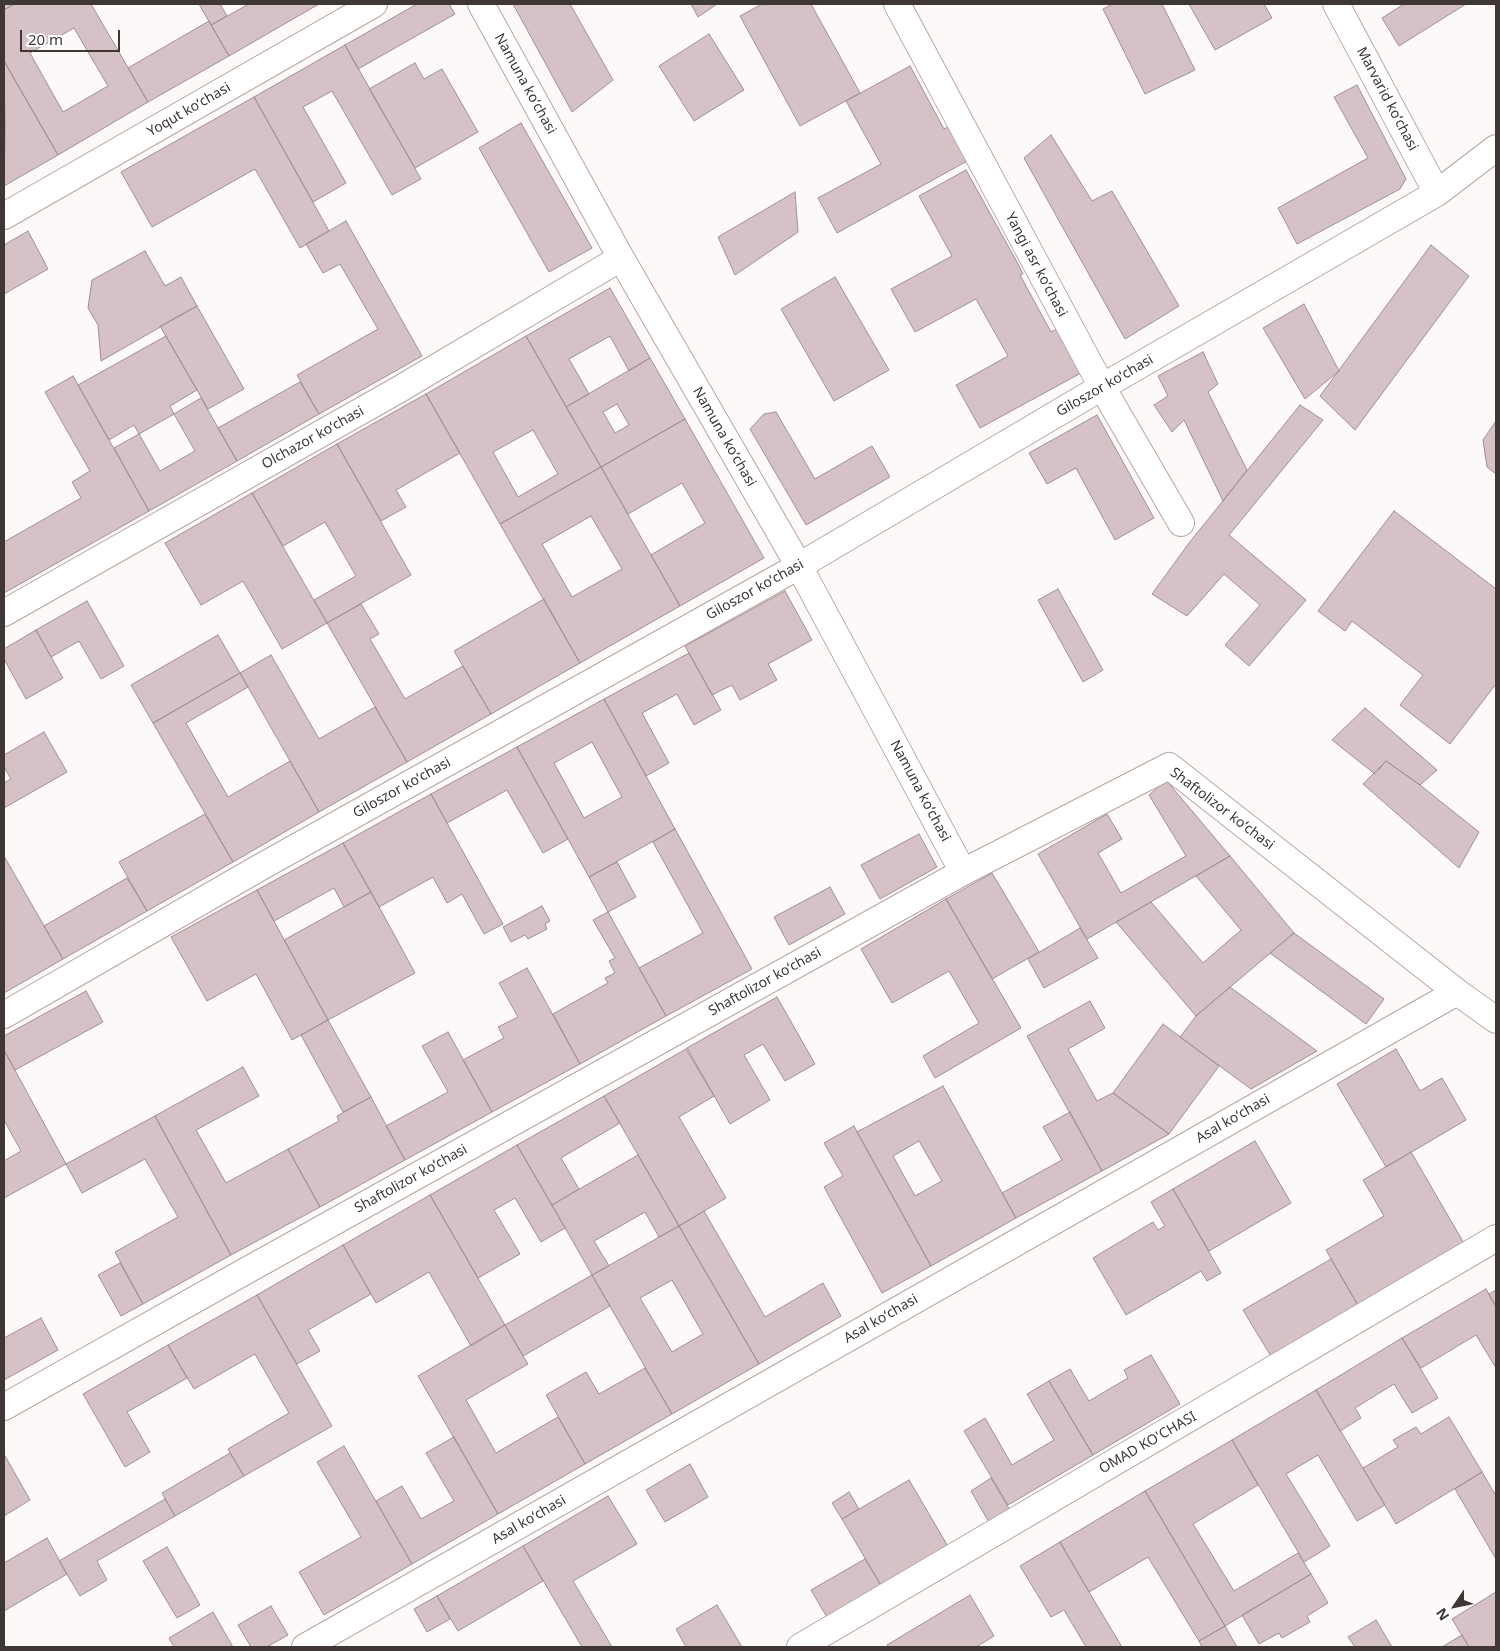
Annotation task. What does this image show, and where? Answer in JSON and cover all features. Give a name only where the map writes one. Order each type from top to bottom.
[{"type":"street","name":"Yoqut koʻchasi","points":[[4,216],[374,4]]},
{"type":"street","name":"Namuna koʻchasi","points":[[480,4],[620,258],[799,566],[963,872]]},
{"type":"street","name":"Yangi asr koʻchasi","points":[[896,4],[1102,387],[1181,523]]},
{"type":"street","name":"Marvarid koʻchasi","points":[[1336,4],[1437,194]]},
{"type":"street","name":"Giloszor koʻchasi","points":[[4,1015],[276,858],[799,566],[1102,387],[1437,194],[1496,148]]},
{"type":"street","name":"Olchazor koʻchasi","points":[[4,613],[398,390],[620,258]]},
{"type":"street","name":"Shaftolizor koʻchasi","points":[[4,1407],[963,872],[1169,766],[1457,992],[1496,1020]]},
{"type":"street","name":"Asal koʻchasi","points":[[305,1647],[1457,992]]},
{"type":"street","name":"OMAD KO'CHASI","points":[[800,1647],[1496,1238]]},
{"type":"building","points":[[4,4],[14,4],[4,10]]},
{"type":"building","points":[[14,4],[91,4],[148,102],[58,155],[4,61],[4,10]],"holes":[[[74,28],[108,86],[63,112],[30,53]]]},
{"type":"building","points":[[199,4],[220,4],[227,16],[211,25]]},
{"type":"building","points":[[249,4],[319,4],[229,56],[211,25]]},
{"type":"building","points":[[417,4],[449,4],[455,14],[358,69],[345,45]]},
{"type":"building","points":[[513,4],[570,4],[613,80],[572,112]]},
{"type":"building","points":[[691,4],[717,4],[698,17]]},
{"type":"building","points":[[762,4],[811,4],[860,93],[800,126],[740,16]]},
{"type":"building","points":[[1113,4],[1162,4],[1195,70],[1145,94],[1103,9]]},
{"type":"building","points":[[1189,4],[1264,4],[1272,18],[1215,50]]},
{"type":"building","points":[[1404,4],[1466,4],[1399,46],[1382,18]]},
{"type":"building","points":[[209,21],[229,56],[148,102],[128,68]]},
{"type":"building","points":[[709,34],[744,90],[694,121],[659,66]]},
{"type":"building","points":[[345,45],[421,179],[392,195],[332,91],[303,107],[346,183],[313,202],[254,97]]},
{"type":"building","points":[[4,61],[58,155],[4,186],[5,127]]},
{"type":"building","points":[[415,63],[424,79],[442,69],[478,132],[415,168],[369,89]]},
{"type":"building","points":[[910,66],[944,129],[950,126],[969,160],[837,233],[818,198],[881,164],[846,101]]},
{"type":"building","points":[[1357,85],[1406,179],[1400,189],[1297,244],[1278,208],[1368,158],[1334,97]]},
{"type":"building","points":[[254,97],[329,231],[300,248],[255,169],[152,227],[121,172]]},
{"type":"building","points":[[521,123],[592,248],[549,272],[479,148]]},
{"type":"building","points":[[1051,135],[1092,201],[1112,191],[1179,306],[1125,339],[1024,158]]},
{"type":"building","points":[[966,170],[1017,262],[1023,274],[1020,275],[1051,332],[1057,329],[1081,373],[980,428],[956,385],[1008,356],[976,299],[915,332],[891,289],[952,256],[919,196]]},
{"type":"building","points":[[795,192],[798,232],[735,275],[718,237]]},
{"type":"building","points":[[346,221],[422,356],[319,414],[297,375],[378,329],[340,264],[323,273],[306,244]]},
{"type":"building","points":[[28,231],[48,269],[4,294],[4,245]]},
{"type":"building","points":[[1431,245],[1469,276],[1355,430],[1320,396]]},
{"type":"building","points":[[145,251],[165,286],[181,277],[197,306],[101,361],[98,325],[88,308],[92,280]]},
{"type":"building","points":[[835,277],[889,370],[834,401],[781,309]]},
{"type":"building","points":[[610,288],[650,358],[629,371],[610,336],[569,359],[589,394],[566,407],[526,336]]},
{"type":"building","points":[[1304,304],[1339,371],[1305,399],[1263,328]]},
{"type":"building","points":[[197,306],[244,389],[208,409],[160,326]]},
{"type":"building","points":[[166,336],[197,390],[170,406],[174,414],[139,434],[134,425],[109,440],[78,385]]},
{"type":"building","points":[[526,336],[601,467],[500,524],[426,394]],"holes":[[[533,430],[558,474],[518,497],[493,452]]]},
{"type":"building","points":[[1203,352],[1218,384],[1208,392],[1247,470],[1223,501],[1184,420],[1172,432],[1154,405],[1168,396],[1158,376]]},
{"type":"building","points":[[650,358],[685,419],[601,467],[566,407]],"holes":[[[617,404],[629,425],[615,433],[603,412]]]},
{"type":"building","points":[[73,376],[149,511],[4,593],[4,542],[81,498],[72,482],[90,471],[45,392]]},
{"type":"building","points":[[300,382],[319,414],[237,461],[218,428]]},
{"type":"building","points":[[426,394],[460,453],[396,490],[406,507],[381,521],[337,444]]},
{"type":"building","points":[[201,398],[237,461],[149,511],[114,448],[139,434],[160,471],[195,451],[174,414]]},
{"type":"building","points":[[1300,405],[1323,420],[1229,535],[1306,600],[1249,666],[1225,645],[1260,605],[1224,574],[1187,616],[1152,594],[1189,543]]},
{"type":"building","points":[[776,412],[815,479],[872,446],[890,477],[806,525],[750,429],[764,414]]},
{"type":"building","points":[[1097,415],[1154,518],[1115,540],[1076,468],[1047,484],[1029,453]]},
{"type":"building","points":[[685,419],[764,558],[680,606],[651,555],[705,523],[682,483],[628,514],[601,467]]},
{"type":"building","points":[[1496,421],[1496,474],[1487,467],[1483,440]]},
{"type":"building","points":[[337,444],[411,575],[327,623],[314,600],[356,576],[325,522],[283,546],[252,493]]},
{"type":"building","points":[[601,467],[680,606],[580,663],[500,524]],"holes":[[[591,516],[622,569],[572,597],[542,544]]]},
{"type":"building","points":[[252,493],[327,623],[282,649],[243,581],[201,605],[165,543]]},
{"type":"building","points":[[1394,511],[1496,589],[1496,684],[1450,744],[1400,705],[1423,675],[1352,621],[1345,631],[1318,611]]},
{"type":"building","points":[[1058,589],[1103,670],[1083,682],[1038,600]]},
{"type":"building","points":[[785,591],[812,640],[768,664],[777,680],[740,700],[732,685],[712,695],[685,646]]},
{"type":"building","points":[[544,599],[580,663],[491,714],[454,651]]},
{"type":"building","points":[[87,601],[124,666],[101,679],[79,641],[51,657],[36,630]]},
{"type":"building","points":[[361,604],[379,634],[370,639],[405,699],[463,666],[491,714],[407,762],[327,623]]},
{"type":"building","points":[[36,630],[63,678],[26,699],[4,659],[4,649]]},
{"type":"building","points":[[218,635],[240,673],[153,723],[131,685]]},
{"type":"building","points":[[689,653],[721,710],[694,725],[677,694],[642,713],[669,763],[646,776],[604,699]]},
{"type":"building","points":[[271,655],[319,739],[375,707],[407,762],[319,812],[240,673]]},
{"type":"building","points":[[240,673],[248,687],[186,723],[228,797],[290,761],[319,812],[233,862],[153,723]]},
{"type":"building","points":[[604,699],[675,829],[589,877],[517,747]],"holes":[[[592,742],[622,797],[584,818],[554,763]]]},
{"type":"building","points":[[1365,708],[1437,770],[1420,785],[1386,761],[1375,774],[1332,740]]},
{"type":"building","points":[[44,732],[67,772],[4,808],[4,783],[11,779],[4,767],[4,755]]},
{"type":"building","points":[[517,747],[568,839],[543,853],[507,790],[447,823],[431,794]]},
{"type":"building","points":[[1386,761],[1420,785],[1479,832],[1459,868],[1363,784]]},
{"type":"building","points":[[1166,780],[1230,856],[1087,939],[1038,854],[1107,814],[1122,839],[1098,853],[1121,893],[1186,856],[1149,795]]},
{"type":"building","points":[[431,794],[503,924],[484,934],[462,894],[447,903],[433,877],[379,907],[343,843]]},
{"type":"building","points":[[205,814],[233,862],[147,911],[119,862]]},
{"type":"building","points":[[675,829],[752,969],[666,1016],[639,968],[703,933],[653,842]]},
{"type":"building","points":[[919,834],[937,867],[880,899],[861,865]]},
{"type":"building","points":[[343,843],[371,892],[344,907],[334,888],[274,921],[257,890]]},
{"type":"building","points":[[4,856],[63,959],[4,993],[5,924]]},
{"type":"building","points":[[1230,856],[1294,933],[1196,1016],[1116,922],[1151,902],[1203,963],[1241,930],[1196,876]]},
{"type":"building","points":[[617,862],[636,897],[608,912],[589,877]]},
{"type":"building","points":[[992,873],[1039,952],[992,979],[946,899]]},
{"type":"building","points":[[127,878],[147,911],[63,959],[44,926]]},
{"type":"building","points":[[830,887],[845,914],[789,945],[774,917]]},
{"type":"building","points":[[257,890],[328,1020],[292,1040],[256,974],[207,1001],[171,937]]},
{"type":"building","points":[[371,892],[415,973],[328,1020],[284,940]]},
{"type":"building","points":[[946,899],[1021,1028],[935,1078],[923,1056],[979,1023],[949,971],[892,1003],[861,949]]},
{"type":"building","points":[[542,906],[550,921],[545,924],[547,929],[528,939],[525,935],[511,942],[503,927]]},
{"type":"building","points":[[608,912],[666,1016],[580,1064],[553,1014],[608,983],[605,978],[615,973],[609,961],[615,958],[593,920]]},
{"type":"building","points":[[1080,928],[1098,958],[1044,988],[1028,959]]},
{"type":"building","points":[[1294,933],[1384,999],[1366,1024],[1270,953]]},
{"type":"building","points":[[527,968],[580,1064],[492,1112],[463,1060],[504,1038],[498,1027],[518,1017],[499,983]]},
{"type":"building","points":[[1230,987],[1317,1051],[1251,1089],[1180,1037],[1196,1016]]},
{"type":"building","points":[[86,991],[103,1022],[15,1070],[4,1050],[4,1036]]},
{"type":"building","points":[[777,997],[815,1064],[785,1081],[763,1044],[744,1055],[770,1100],[730,1124],[687,1048]]},
{"type":"building","points":[[1090,1001],[1105,1028],[1068,1049],[1097,1101],[1113,1093],[1169,1134],[1102,1171],[1027,1036]]},
{"type":"building","points":[[328,1020],[371,1097],[343,1112],[301,1035]]},
{"type":"building","points":[[1163,1024],[1219,1066],[1169,1134],[1113,1093]]},
{"type":"building","points":[[448,1032],[492,1112],[405,1160],[386,1126],[448,1092],[422,1046]]},
{"type":"building","points":[[686,1049],[714,1096],[679,1117],[726,1198],[679,1226],[604,1096]]},
{"type":"building","points":[[1396,1049],[1420,1091],[1442,1078],[1466,1120],[1386,1167],[1337,1084]]},
{"type":"building","points":[[4,1050],[66,1164],[4,1198],[4,1161],[21,1151],[4,1120]]},
{"type":"building","points":[[243,1067],[259,1096],[196,1130],[226,1183],[288,1149],[320,1207],[231,1255],[155,1116]]},
{"type":"building","points":[[943,1086],[1016,1218],[931,1266],[857,1132]],"holes":[[[919,1141],[942,1181],[915,1196],[893,1156]]]},
{"type":"building","points":[[604,1096],[620,1123],[561,1158],[579,1189],[552,1205],[517,1145]]},
{"type":"building","points":[[371,1097],[405,1160],[320,1207],[288,1149],[339,1121],[337,1116]]},
{"type":"building","points":[[1070,1112],[1102,1171],[1016,1218],[1002,1193],[1062,1160],[1043,1127]]},
{"type":"building","points":[[155,1116],[231,1255],[143,1304],[115,1252],[178,1217],[145,1159],[82,1193],[66,1164]]},
{"type":"building","points":[[854,1126],[931,1266],[882,1293],[824,1187],[843,1176],[824,1143]]},
{"type":"building","points":[[1255,1141],[1291,1203],[1209,1251],[1173,1189]]},
{"type":"building","points":[[517,1145],[565,1228],[541,1242],[515,1198],[494,1210],[520,1254],[478,1278],[430,1195]]},
{"type":"building","points":[[1411,1152],[1465,1245],[1359,1307],[1326,1250],[1384,1216],[1363,1180]]},
{"type":"building","points":[[638,1155],[679,1226],[659,1237],[645,1212],[594,1241],[609,1266],[592,1275],[552,1205]]},
{"type":"building","points":[[1173,1189],[1221,1273],[1207,1281],[1201,1271],[1126,1315],[1093,1258],[1153,1222],[1158,1230],[1165,1226],[1151,1202]]},
{"type":"building","points":[[430,1195],[505,1325],[471,1346],[429,1272],[376,1303],[343,1245]]},
{"type":"building","points":[[704,1211],[765,1317],[823,1283],[841,1316],[759,1364],[679,1226]]},
{"type":"building","points":[[679,1226],[759,1364],[672,1414],[592,1275]],"holes":[[[672,1280],[703,1334],[672,1352],[640,1298]]]},
{"type":"building","points":[[343,1245],[371,1294],[308,1330],[320,1351],[297,1364],[257,1295]]},
{"type":"building","points":[[1331,1259],[1359,1307],[1272,1358],[1243,1310]]},
{"type":"building","points":[[120,1263],[143,1304],[121,1316],[98,1275]]},
{"type":"building","points":[[592,1275],[610,1306],[523,1356],[505,1325]]},
{"type":"building","points":[[1486,1289],[1496,1307],[1496,1368],[1476,1335],[1421,1368],[1402,1338]]},
{"type":"building","points":[[1496,1290],[1496,1307],[1489,1294]]},
{"type":"building","points":[[257,1295],[332,1426],[244,1476],[228,1449],[289,1413],[255,1354],[194,1389],[168,1345]]},
{"type":"building","points":[[41,1318],[58,1350],[4,1380],[4,1338]]},
{"type":"building","points":[[505,1325],[528,1364],[466,1400],[496,1453],[558,1417],[585,1464],[498,1514],[418,1376]]},
{"type":"building","points":[[1402,1338],[1438,1398],[1412,1413],[1394,1384],[1355,1408],[1361,1418],[1340,1431],[1316,1390]]},
{"type":"building","points":[[168,1345],[187,1378],[127,1412],[150,1452],[125,1467],[83,1394]]},
{"type":"building","points":[[1151,1355],[1180,1404],[1093,1455],[1049,1381],[1070,1369],[1089,1401],[1128,1378],[1124,1370]]},
{"type":"building","points":[[645,1368],[672,1414],[585,1464],[546,1395],[586,1372],[599,1394]]},
{"type":"building","points":[[1049,1381],[1093,1455],[1008,1505],[964,1431],[985,1418],[1012,1465],[1054,1440],[1027,1394]]},
{"type":"building","points":[[1316,1390],[1385,1505],[1357,1521],[1318,1455],[1286,1474],[1330,1546],[1304,1562],[1232,1440]]},
{"type":"building","points":[[1449,1417],[1482,1472],[1396,1524],[1363,1468],[1398,1447],[1393,1440],[1416,1427],[1421,1434]]},
{"type":"building","points":[[454,1437],[498,1514],[412,1564],[376,1501],[402,1486],[421,1519],[454,1501],[426,1453]]},
{"type":"building","points":[[1232,1440],[1258,1485],[1193,1524],[1234,1591],[1298,1553],[1311,1574],[1225,1626],[1145,1491]]},
{"type":"building","points":[[344,1446],[412,1564],[324,1615],[299,1572],[361,1537],[317,1462]]},
{"type":"building","points":[[230,1453],[244,1476],[175,1516],[162,1493]]},
{"type":"building","points":[[4,1454],[30,1500],[4,1516]]},
{"type":"building","points":[[690,1464],[708,1497],[665,1522],[646,1490]]},
{"type":"building","points":[[1482,1472],[1496,1496],[1496,1559],[1455,1489]]},
{"type":"building","points":[[991,1478],[1011,1512],[990,1524],[971,1491]]},
{"type":"building","points":[[909,1480],[949,1548],[882,1587],[842,1519]]},
{"type":"building","points":[[1145,1491],[1225,1626],[1199,1641],[1148,1557],[1089,1592],[1060,1542]]},
{"type":"building","points":[[849,1492],[859,1509],[842,1519],[832,1503]]},
{"type":"building","points":[[608,1496],[637,1544],[573,1581],[612,1647],[582,1647],[523,1546]]},
{"type":"building","points":[[165,1499],[175,1516],[97,1561],[107,1580],[80,1596],[59,1561]]},
{"type":"building","points":[[47,1538],[67,1574],[4,1611],[4,1563]]},
{"type":"building","points":[[1060,1542],[1122,1647],[1086,1647],[1064,1610],[1051,1617],[1020,1566]]},
{"type":"building","points":[[523,1546],[543,1581],[458,1631],[437,1596]]},
{"type":"building","points":[[167,1547],[200,1605],[177,1618],[143,1561]]},
{"type":"building","points":[[865,1559],[882,1587],[828,1619],[811,1590]]},
{"type":"building","points":[[1311,1574],[1328,1603],[1307,1616],[1310,1622],[1282,1638],[1279,1633],[1259,1644],[1242,1615]]},
{"type":"building","points":[[1496,1592],[1496,1647],[1469,1647],[1452,1619]]},
{"type":"building","points":[[970,1595],[994,1636],[976,1647],[889,1647],[887,1645]]},
{"type":"building","points":[[437,1596],[450,1619],[427,1632],[414,1609]]},
{"type":"building","points":[[717,1605],[742,1647],[686,1647],[676,1629]]},
{"type":"building","points":[[271,1606],[288,1635],[267,1647],[251,1647],[238,1625]]},
{"type":"building","points":[[213,1612],[233,1647],[174,1647],[169,1638]]},
{"type":"building","points":[[1376,1620],[1392,1647],[1355,1647],[1348,1637]]},
{"type":"building","points":[[1225,1626],[1237,1647],[1202,1647],[1199,1641]]},
{"type":"building","points":[[1462,1635],[1469,1647],[1442,1647]]}]
